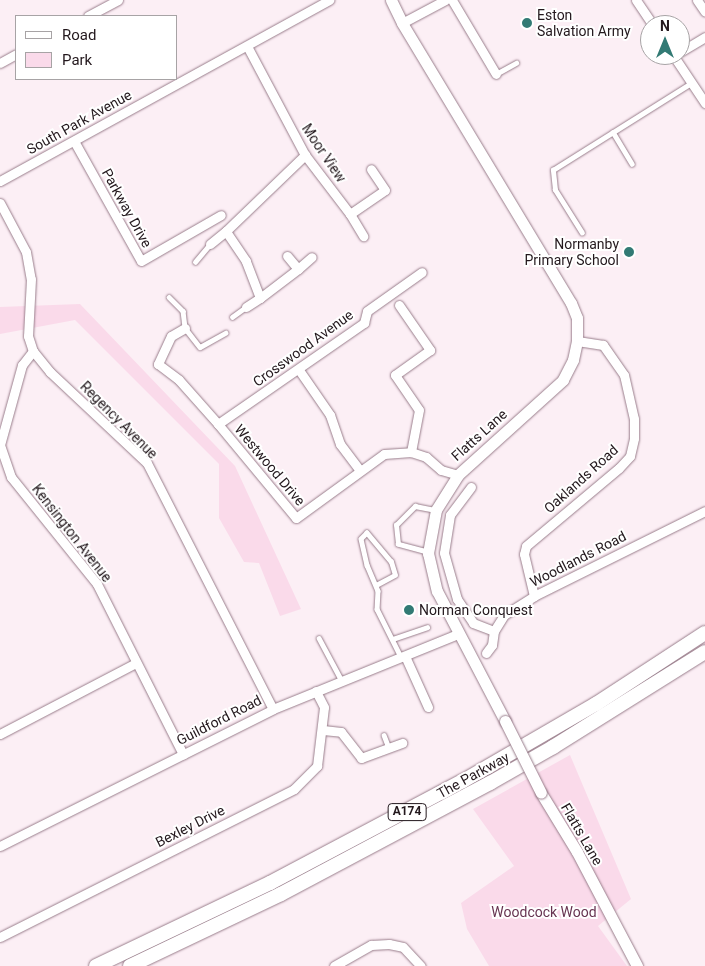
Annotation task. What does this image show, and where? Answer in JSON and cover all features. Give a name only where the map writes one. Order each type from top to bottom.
[{"type":"highway","name":"The Parkway","points":[[96,966],[270,883],[463,781],[596,704],[705,633]]},
{"type":"highway","name":"The Parkway","points":[[130,966],[281,894],[482,788],[554,747],[705,652]]},
{"type":"street","points":[[90,15],[118,0]]},
{"type":"street","name":"South Park Avenue","points":[[0,180],[329,0]]},
{"type":"street","name":"Flatts Lane","points":[[391,0],[402,23],[571,303],[577,318],[577,341],[573,360],[563,380],[458,475],[436,510],[428,553],[437,591],[458,634],[541,792],[577,852],[636,966]]},
{"type":"street","points":[[402,23],[445,0]]},
{"type":"street","points":[[452,0],[496,74]]},
{"type":"street","points":[[636,0],[646,15]]},
{"type":"street","points":[[698,0],[705,12]]},
{"type":"street","points":[[690,45],[705,36]]},
{"type":"street","name":"Moor View","points":[[247,46],[305,155],[350,214],[363,236]]},
{"type":"street","points":[[0,63],[15,55]]},
{"type":"street","points":[[681,65],[705,103]]},
{"type":"street","name":"Parkway Drive","points":[[74,141],[141,261],[221,215]]},
{"type":"street","points":[[210,244],[305,155]]},
{"type":"street","points":[[350,214],[385,190],[371,168]]},
{"type":"street","name":"Regency Avenue","points":[[0,203],[26,252],[31,279],[28,336],[33,351],[50,372],[147,463],[273,708]]},
{"type":"street","points":[[226,231],[246,261],[260,298]]},
{"type":"street","points":[[288,256],[298,270]]},
{"type":"street","points":[[246,307],[298,270],[312,257]]},
{"type":"street","name":"Crosswood Avenue","points":[[218,424],[299,370],[364,323],[367,311],[422,272]]},
{"type":"street","points":[[399,305],[430,350],[395,375],[419,410],[411,452],[426,457],[441,470],[458,475]]},
{"type":"street","points":[[185,328],[171,336],[158,364],[178,380],[218,424]]},
{"type":"street","name":"Oaklands Road","points":[[534,596],[524,554],[526,546],[619,468],[630,456],[634,438],[634,419],[624,375],[603,345],[577,341]]},
{"type":"street","name":"Kensington Avenue","points":[[33,351],[22,365],[0,445],[11,477],[97,584],[183,754]]},
{"type":"street","points":[[299,370],[330,415],[340,444],[359,469]]},
{"type":"street","name":"Westwood Drive","points":[[218,424],[296,518],[359,469],[384,454],[411,452]]},
{"type":"street","points":[[471,487],[450,515],[444,553],[457,599],[473,623],[494,631]]},
{"type":"street","name":"Woodlands Road","points":[[486,653],[492,645],[494,631],[504,615],[534,596],[705,511]]},
{"type":"street","points":[[433,575],[449,571]]},
{"type":"street","name":"Guildford Road","points":[[0,846],[273,708],[458,634]]},
{"type":"street","points":[[403,657],[428,707]]},
{"type":"street","points":[[0,734],[136,663]]},
{"type":"street","name":"Bexley Drive","points":[[0,937],[294,789],[317,766],[323,730],[324,707],[316,691]]},
{"type":"street","points":[[323,730],[341,732],[361,758],[402,743]]},
{"type":"street","points":[[334,966],[371,945],[389,944],[403,947],[421,966]]},
{"type":"lane","points":[[496,74],[516,63]]},
{"type":"lane","points":[[582,233],[555,190],[553,170],[691,83]]},
{"type":"lane","points":[[613,132],[632,164]]},
{"type":"lane","points":[[195,262],[210,244]]},
{"type":"lane","points":[[169,297],[183,311],[185,328],[202,348],[225,332]]},
{"type":"lane","points":[[232,317],[246,307]]},
{"type":"lane","points":[[428,553],[398,544],[396,525],[416,506],[436,510]]},
{"type":"lane","points":[[376,585],[395,575],[391,562],[367,533],[361,539],[376,585],[378,609],[403,657]]},
{"type":"lane","points":[[393,639],[427,626]]},
{"type":"lane","points":[[319,638],[342,681]]},
{"type":"lane","points":[[384,735],[389,748]]},
{"type":"green space","points":[[80,304],[235,466],[301,609],[280,616],[259,563],[244,562],[219,518],[219,464],[75,320],[0,334],[0,307]]},
{"type":"green space","name":"Woodcock Wood","points":[[570,755],[631,899],[598,926],[627,966],[489,966],[467,929],[461,903],[514,866],[473,809]]},
{"type":"place","name":"Eston Salvation Army","points":[[527,23]]},
{"type":"place","name":"Normanby Primary School","points":[[629,252]]},
{"type":"place","name":"Norman Conquest","points":[[409,610]]}]
